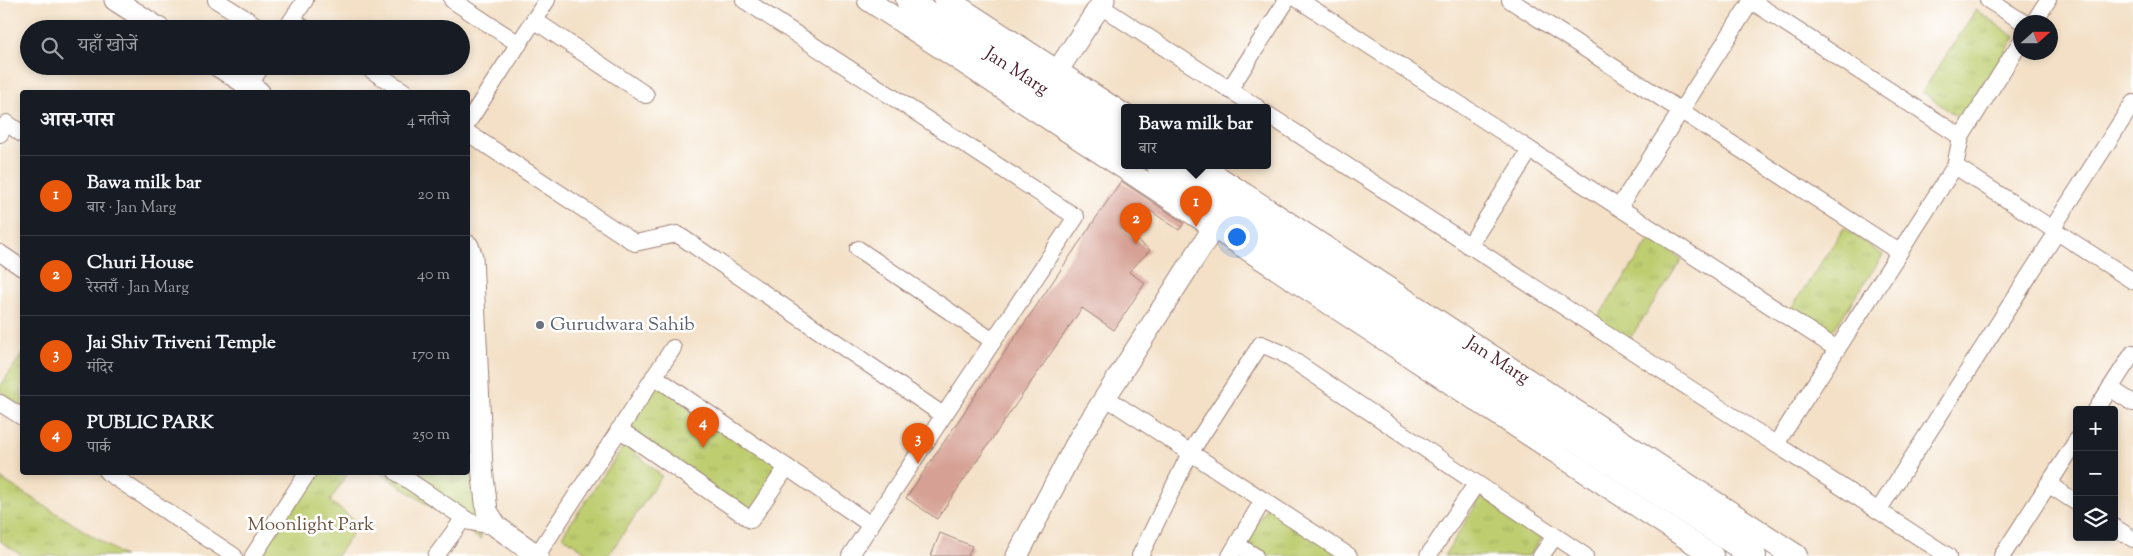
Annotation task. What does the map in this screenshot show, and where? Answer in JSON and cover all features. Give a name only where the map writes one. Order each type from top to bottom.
[{"type":"main road","name":"Jan Marg","points":[[908,0],[1050,81],[1121,115]]},
{"type":"main road","name":"Jan Marg","points":[[946,0],[1050,81],[1121,140]]},
{"type":"main road","name":"Jan Marg","points":[[1164,169],[1754,556]]},
{"type":"main road","name":"Jan Marg","points":[[1201,169],[1225,209],[1795,556]]},
{"type":"street","points":[[115,0],[146,20]]},
{"type":"street","points":[[216,0],[248,20]]},
{"type":"street","points":[[292,20],[305,0]]},
{"type":"street","points":[[452,0],[518,44]]},
{"type":"street","points":[[470,119],[547,0]]},
{"type":"street","points":[[744,0],[1076,217],[850,556]]},
{"type":"street","points":[[868,0],[1121,148]]},
{"type":"street","points":[[1229,90],[1287,0]]},
{"type":"street","points":[[1299,0],[1837,349]]},
{"type":"street","points":[[1510,0],[1899,252]]},
{"type":"street","points":[[1619,208],[1751,0],[1960,136]]},
{"type":"street","points":[[1988,0],[2013,16]]},
{"type":"street","points":[[2038,15],[2048,0]]},
{"type":"street","points":[[1050,81],[1102,3],[1252,104]]},
{"type":"street","points":[[534,20],[646,95]]},
{"type":"street","points":[[1776,444],[1955,166],[1960,136],[2013,54]]},
{"type":"street","points":[[230,75],[251,90],[258,75]]},
{"type":"street","points":[[378,75],[402,90]]},
{"type":"street","points":[[1878,511],[2055,231],[2133,103]]},
{"type":"street","points":[[1271,117],[1948,556]]},
{"type":"street","points":[[0,134],[7,124],[20,133]]},
{"type":"street","points":[[470,134],[635,243],[677,234],[943,415]]},
{"type":"street","points":[[1469,246],[1530,150]]},
{"type":"street","points":[[1955,166],[2133,281]]},
{"type":"street","points":[[1157,169],[1225,209],[1713,556]]},
{"type":"street","points":[[1017,556],[1080,437],[1225,209]]},
{"type":"street","points":[[858,248],[993,341]]},
{"type":"street","points":[[470,252],[472,257],[482,468],[487,511],[497,527],[538,556],[673,348]]},
{"type":"street","points":[[0,253],[20,267]]},
{"type":"street","points":[[1140,556],[1190,453],[1260,344],[1282,353],[1585,556]]},
{"type":"street","points":[[2099,406],[2133,353]]},
{"type":"street","points":[[654,376],[871,524]]},
{"type":"street","points":[[2110,388],[2133,403]]},
{"type":"street","points":[[1105,397],[1350,556]]},
{"type":"street","points":[[0,403],[20,417]]},
{"type":"street","points":[[619,429],[751,520],[787,467]]},
{"type":"street","points":[[2002,556],[2073,446]]},
{"type":"street","points":[[112,475],[234,556]]},
{"type":"street","points":[[253,556],[306,475]]},
{"type":"street","points":[[400,475],[464,518],[477,525],[497,527]]},
{"type":"street","points":[[1428,556],[1476,484]]},
{"type":"street","points":[[2048,484],[2073,500]]},
{"type":"street","points":[[1255,556],[1234,550],[1263,500]]},
{"type":"street","points":[[436,556],[464,518]]},
{"type":"street","points":[[2118,530],[2133,539]]},
{"type":"street","points":[[1541,556],[1555,536]]},
{"type":"green space","points":[[1976,10],[2013,36],[2013,40],[1961,119],[1922,92]]},
{"type":"green space","points":[[1844,228],[1883,255],[1829,337],[1790,310]]},
{"type":"green space","points":[[1651,238],[1682,259],[1627,343],[1596,320]]},
{"type":"green space","points":[[20,357],[20,406],[0,391],[0,387]]},
{"type":"green space","points":[[654,376],[787,467],[751,520],[619,429]]},
{"type":"green space","name":"Moonlight Park","points":[[470,386],[481,540],[383,475],[470,475]]},
{"type":"green space","points":[[625,444],[662,476],[608,556],[592,556],[562,536]]},
{"type":"green space","name":"Moonlight Park","points":[[308,475],[347,475],[330,501],[359,524],[337,556],[252,556]]},
{"type":"green space","points":[[0,478],[124,556],[23,556],[0,541]]},
{"type":"green space","points":[[1482,496],[1543,535],[1529,556],[1444,556]]},
{"type":"green space","points":[[1271,501],[1356,556],[1262,556],[1243,544]]},
{"type":"building","points":[[1121,181],[1184,223],[1179,230],[1140,204],[1122,229],[1150,250],[1129,272],[1145,283],[1114,330],[1082,308],[937,519],[906,498]]},
{"type":"building","points":[[940,533],[972,546],[968,556],[931,556]]},
{"type":"place","name":"Bawa milk bar","points":[[1196,227]]},
{"type":"place","name":"Churi House","points":[[1136,244]]},
{"type":"place","name":"Gurudwara Sahib","points":[[540,325]]},
{"type":"place","name":"PUBLIC PARK","points":[[703,448]]},
{"type":"place","name":"Jai Shiv Triveni Temple","points":[[918,464]]}]
